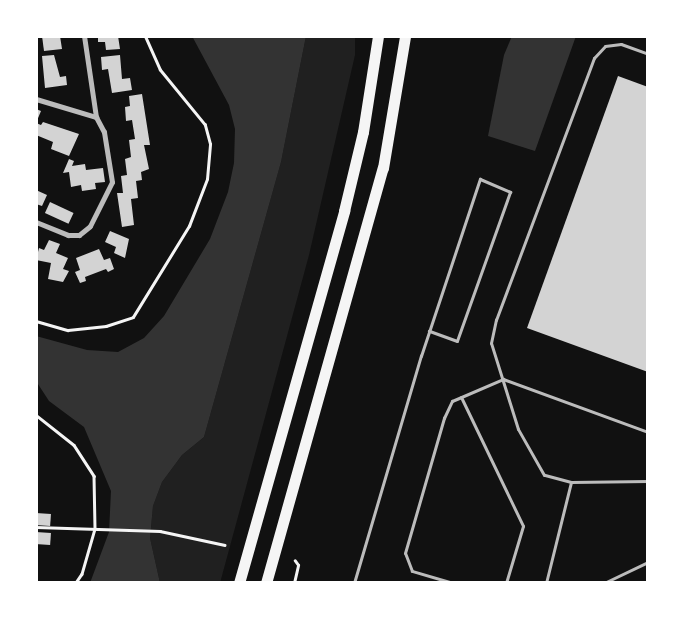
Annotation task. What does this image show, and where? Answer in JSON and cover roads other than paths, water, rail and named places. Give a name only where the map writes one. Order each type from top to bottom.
[{"type":"main road","points":[[239,583],[344,211],[364,123],[378,36]]},
{"type":"main road","points":[[266,583],[384,168],[404,36]]},
{"type":"street","points":[[36,222],[68,235],[79,235],[90,226],[112,182],[104,132],[96,117],[84,36]]},
{"type":"street","points":[[36,99],[57,108],[96,117]]},
{"type":"lane","points":[[648,54],[621,44],[605,46],[594,58],[496,320],[491,343],[518,429],[544,475],[571,482],[648,481]]},
{"type":"lane","points":[[354,583],[429,331],[480,180],[510,192],[457,341],[429,331]]},
{"type":"lane","points":[[453,583],[412,571],[405,553],[444,418],[452,401],[503,379],[648,432]]},
{"type":"lane","points":[[461,397],[523,526],[506,583]]},
{"type":"lane","points":[[546,583],[571,482]]},
{"type":"lane","points":[[604,583],[648,562]]}]
